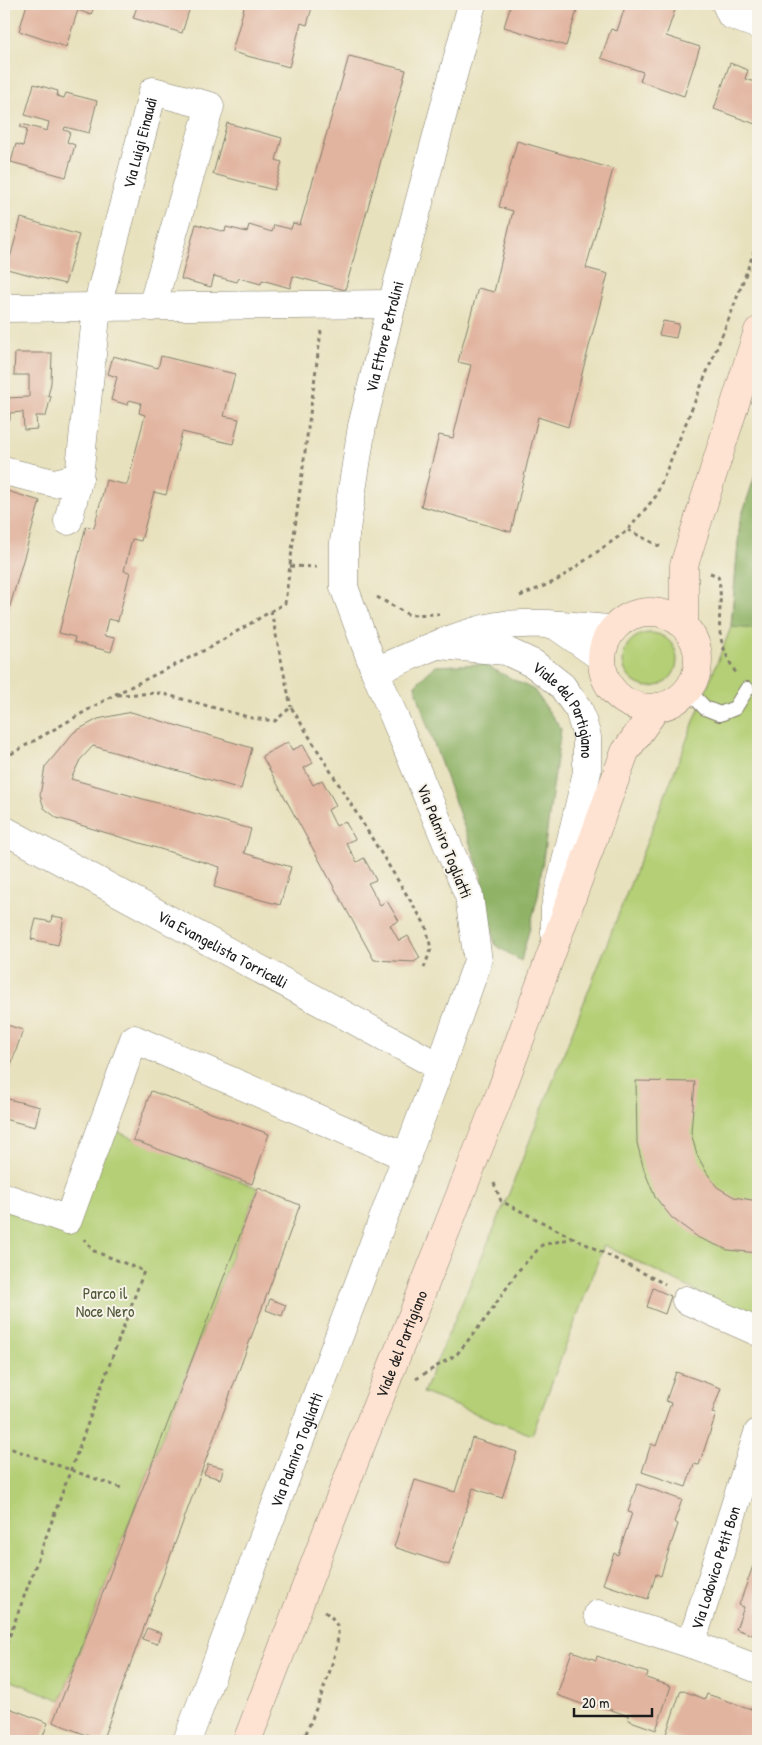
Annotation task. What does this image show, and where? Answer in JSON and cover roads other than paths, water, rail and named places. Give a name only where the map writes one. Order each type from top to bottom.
[{"type":"main road","points":[[684,626],[684,565],[758,331]]},
{"type":"main road","points":[[647,611],[684,565]]},
{"type":"main road","points":[[647,611],[663,613],[677,619],[684,626],[689,630],[696,645],[699,660],[696,676],[688,690],[676,701],[662,707],[645,708],[630,704],[616,695],[607,682],[602,667],[602,651],[607,636],[612,629],[632,615],[647,611]]},
{"type":"main road","points":[[624,700],[625,752]]},
{"type":"main road","name":"Viale del Partigiano","points":[[247,1741],[384,1386],[500,1094],[625,752],[657,707]]},
{"type":"street","name":"Via Ettore Petrolini","points":[[375,671],[344,587],[344,542],[362,426],[392,304],[472,4]]},
{"type":"street","points":[[726,4],[731,15],[758,25]]},
{"type":"street","name":"Via Luigi Einaudi","points":[[68,521],[79,477],[97,307],[153,91],[210,106],[152,307]]},
{"type":"street","points":[[4,308],[392,304]]},
{"type":"street","points":[[4,471],[54,483],[79,477]]},
{"type":"street","points":[[375,671],[462,635],[498,626],[527,623],[612,629]]},
{"type":"street","points":[[556,625],[602,658]]},
{"type":"street","name":"Viale del Partigiano","points":[[439,645],[506,651],[513,654],[534,664],[562,686],[579,710],[587,737],[587,772],[555,908],[555,944]]},
{"type":"street","name":"Via Palmiro Togliatti","points":[[186,1741],[407,1157],[478,961],[469,896],[375,671]]},
{"type":"street","name":"Via Evangelista Torricelli","points":[[4,830],[440,1067]]},
{"type":"street","points":[[4,1197],[68,1220],[134,1039],[407,1157]]},
{"type":"street","points":[[686,1300],[758,1332]]},
{"type":"street","name":"Via Lodovico Petit Bon","points":[[691,1644],[758,1433]]},
{"type":"street","points":[[598,1614],[691,1644],[758,1669]]},
{"type":"lane","points":[[688,690],[705,708],[720,714],[735,708],[747,689]]},
{"type":"park label","name":"Parco il Noce Nero","points":[[105,1302]]}]
